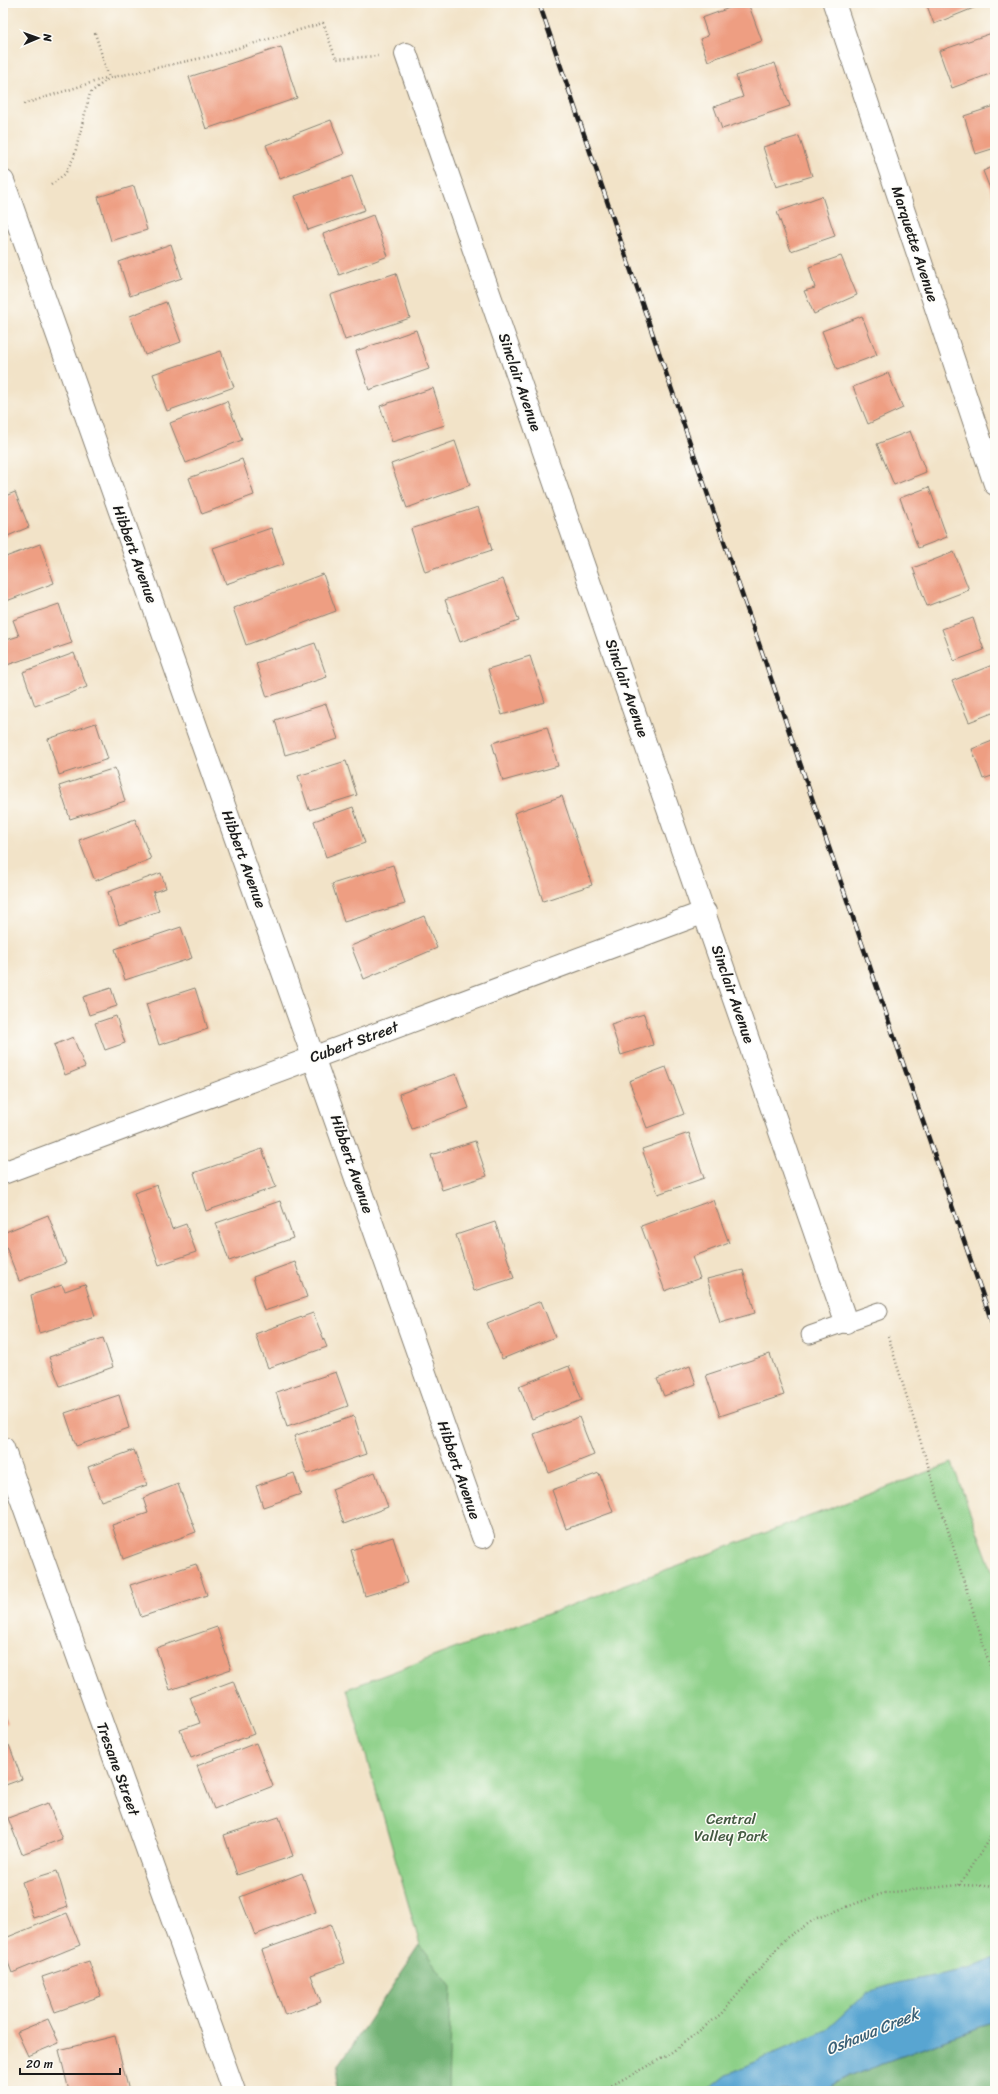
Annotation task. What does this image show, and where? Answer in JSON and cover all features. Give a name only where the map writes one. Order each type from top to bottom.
[{"type":"street","name":"Marquette Avenue","points":[[834,3],[995,484]]},
{"type":"street","name":"Sinclair Avenue","points":[[406,54],[705,912],[846,1322]]},
{"type":"street","name":"Hibbert Avenue","points":[[3,181],[483,1538]]},
{"type":"street","name":"Cubert Street","points":[[3,1173],[705,912]]},
{"type":"street","name":"Tresane Street","points":[[3,1448],[234,2091]]},
{"type":"lane","points":[[810,1335],[879,1311]]},
{"type":"path","points":[[24,104],[109,78],[211,56],[323,23],[336,59],[406,54]]},
{"type":"path","points":[[95,33],[109,78]]},
{"type":"path","points":[[52,185],[66,174],[74,157],[90,93],[109,78]]},
{"type":"path","points":[[879,1311],[995,1682]]},
{"type":"path","points":[[959,1885],[995,1830]]},
{"type":"path","points":[[602,2091],[668,2055],[721,2014],[786,1938],[817,1918],[884,1893],[959,1885],[987,1886],[995,1888]]},
{"type":"green space","name":"Central Valley Park","points":[[952,1463],[995,1579],[995,2091],[335,2091],[339,2065],[420,1945],[347,1689]]},
{"type":"green space","points":[[420,1945],[451,1987],[448,2091],[335,2091],[339,2065]]},
{"type":"green space","points":[[995,2021],[995,2091],[821,2091],[848,2076]]},
{"type":"water","name":"Oshawa Creek","points":[[995,1958],[995,2021],[848,2076],[821,2091],[706,2091],[727,2074],[827,2030],[868,1992],[898,1983],[972,1968]]},
{"type":"building","points":[[743,3],[748,3],[762,41],[708,61],[700,39],[708,36],[702,18]]},
{"type":"building","points":[[926,3],[986,3],[934,24]]},
{"type":"building","points":[[995,32],[995,72],[952,88],[939,51]]},
{"type":"building","points":[[281,47],[297,98],[206,129],[189,77]]},
{"type":"building","points":[[775,63],[790,106],[722,129],[714,107],[743,97],[736,76]]},
{"type":"building","points":[[995,106],[995,148],[976,154],[964,116]]},
{"type":"building","points":[[331,120],[344,154],[280,179],[266,145]]},
{"type":"building","points":[[799,136],[812,176],[776,187],[763,147]]},
{"type":"building","points":[[995,166],[995,201],[983,171]]},
{"type":"building","points":[[352,176],[365,210],[308,230],[295,196]]},
{"type":"building","points":[[134,186],[147,230],[111,241],[98,197]]},
{"type":"building","points":[[822,196],[835,236],[791,251],[777,212]]},
{"type":"building","points":[[373,215],[388,256],[339,275],[323,234]]},
{"type":"building","points":[[171,244],[182,278],[130,296],[119,262]]},
{"type":"building","points":[[841,256],[857,295],[814,314],[804,291],[815,288],[809,267]]},
{"type":"building","points":[[396,273],[410,318],[345,340],[330,295]]},
{"type":"building","points":[[166,302],[181,342],[145,355],[130,316]]},
{"type":"building","points":[[862,316],[877,355],[837,370],[822,331]]},
{"type":"building","points":[[416,330],[429,369],[369,390],[356,351]]},
{"type":"building","points":[[221,351],[234,387],[167,411],[153,374]]},
{"type":"building","points":[[888,373],[903,408],[868,424],[853,387]]},
{"type":"building","points":[[433,388],[445,425],[392,442],[380,406]]},
{"type":"building","points":[[227,401],[242,440],[186,463],[170,423]]},
{"type":"building","points":[[910,431],[926,472],[894,485],[877,444]]},
{"type":"building","points":[[455,441],[470,485],[407,508],[391,464]]},
{"type":"building","points":[[242,459],[254,495],[202,514],[189,478]]},
{"type":"building","points":[[929,487],[947,537],[918,548],[900,498]]},
{"type":"building","points":[[15,492],[29,527],[3,538],[3,497]]},
{"type":"building","points":[[478,507],[492,550],[425,572],[411,529]]},
{"type":"building","points":[[271,528],[284,564],[226,584],[213,548]]},
{"type":"building","points":[[40,544],[54,583],[4,602],[3,558]]},
{"type":"building","points":[[954,552],[969,590],[927,606],[913,568]]},
{"type":"building","points":[[323,574],[336,611],[246,645],[233,608]]},
{"type":"building","points":[[503,579],[519,621],[460,642],[445,600]]},
{"type":"building","points":[[59,604],[72,643],[7,665],[3,654],[3,641],[19,636],[13,620]]},
{"type":"building","points":[[973,618],[984,650],[954,661],[942,629]]},
{"type":"building","points":[[315,643],[327,677],[267,697],[256,663]]},
{"type":"building","points":[[74,653],[87,687],[35,706],[23,672]]},
{"type":"building","points":[[530,656],[545,702],[502,715],[488,669]]},
{"type":"building","points":[[995,664],[995,712],[969,722],[952,681]]},
{"type":"building","points":[[326,704],[338,739],[285,755],[275,720]]},
{"type":"building","points":[[96,723],[108,759],[59,775],[48,739]]},
{"type":"building","points":[[547,727],[558,766],[503,781],[492,743]]},
{"type":"building","points":[[995,740],[995,775],[983,779],[972,749]]},
{"type":"building","points":[[346,761],[357,795],[309,810],[298,776]]},
{"type":"building","points":[[115,768],[125,801],[70,819],[59,786]]},
{"type":"building","points":[[562,796],[592,885],[543,901],[514,813]]},
{"type":"building","points":[[353,807],[365,843],[326,857],[314,821]]},
{"type":"building","points":[[135,819],[151,859],[95,881],[79,840]]},
{"type":"building","points":[[393,865],[405,904],[344,922],[332,884]]},
{"type":"building","points":[[161,873],[166,888],[153,892],[159,911],[119,925],[108,892]]},
{"type":"building","points":[[424,916],[437,948],[364,979],[351,946]]},
{"type":"building","points":[[181,927],[192,958],[125,980],[115,949]]},
{"type":"building","points":[[111,988],[117,1006],[89,1015],[83,997]]},
{"type":"building","points":[[195,988],[208,1029],[159,1045],[146,1004]]},
{"type":"building","points":[[644,1014],[653,1045],[621,1055],[611,1024]]},
{"type":"building","points":[[116,1016],[125,1043],[105,1050],[95,1023]]},
{"type":"building","points":[[73,1037],[85,1067],[65,1075],[54,1045]]},
{"type":"building","points":[[666,1067],[684,1114],[647,1128],[629,1081]]},
{"type":"building","points":[[456,1074],[469,1108],[412,1129],[399,1094]]},
{"type":"building","points":[[689,1133],[704,1178],[658,1194],[642,1149]]},
{"type":"building","points":[[475,1141],[487,1176],[442,1190],[431,1155]]},
{"type":"building","points":[[262,1149],[276,1187],[206,1211],[194,1173]]},
{"type":"building","points":[[157,1185],[172,1229],[186,1224],[196,1252],[159,1265],[134,1193]]},
{"type":"building","points":[[713,1200],[729,1243],[692,1257],[700,1278],[665,1291],[641,1226]]},
{"type":"building","points":[[280,1201],[293,1238],[229,1261],[216,1223]]},
{"type":"building","points":[[48,1215],[66,1263],[19,1281],[3,1239],[3,1233]]},
{"type":"building","points":[[495,1222],[514,1278],[474,1291],[456,1235]]},
{"type":"building","points":[[295,1262],[307,1297],[264,1311],[253,1277]]},
{"type":"building","points":[[743,1270],[755,1313],[720,1323],[707,1279]]},
{"type":"building","points":[[85,1284],[95,1316],[39,1333],[31,1295],[62,1285],[65,1291]]},
{"type":"building","points":[[541,1301],[555,1337],[502,1359],[487,1323]]},
{"type":"building","points":[[313,1313],[327,1347],[268,1368],[255,1334]]},
{"type":"building","points":[[103,1338],[113,1367],[60,1386],[49,1357]]},
{"type":"building","points":[[770,1354],[784,1395],[720,1416],[706,1375]]},
{"type":"building","points":[[569,1366],[582,1400],[532,1419],[519,1386]]},
{"type":"building","points":[[690,1366],[696,1384],[664,1396],[657,1379]]},
{"type":"building","points":[[336,1372],[348,1406],[287,1427],[276,1392]]},
{"type":"building","points":[[119,1395],[129,1428],[76,1446],[65,1413]]},
{"type":"building","points":[[354,1416],[366,1454],[307,1474],[294,1436]]},
{"type":"building","points":[[579,1417],[594,1455],[549,1473],[534,1434]]},
{"type":"building","points":[[134,1450],[147,1485],[101,1501],[88,1467]]},
{"type":"building","points":[[375,1472],[388,1507],[344,1524],[332,1489]]},
{"type":"building","points":[[294,1473],[301,1494],[263,1507],[256,1486]]},
{"type":"building","points":[[599,1473],[613,1512],[566,1529],[552,1490]]},
{"type":"building","points":[[178,1484],[196,1532],[123,1559],[112,1525],[148,1513],[143,1498]]},
{"type":"building","points":[[393,1537],[407,1583],[365,1596],[351,1550]]},
{"type":"building","points":[[196,1564],[207,1595],[141,1617],[130,1585]]},
{"type":"building","points":[[217,1627],[231,1669],[170,1690],[156,1648]]},
{"type":"building","points":[[233,1681],[254,1734],[191,1758],[180,1730],[200,1723],[190,1697]]},
{"type":"building","points":[[3,1711],[8,1723],[3,1724]]},
{"type":"building","points":[[256,1743],[273,1786],[214,1809],[197,1766]]},
{"type":"building","points":[[9,1745],[22,1779],[3,1786],[3,1747]]},
{"type":"building","points":[[48,1803],[62,1839],[22,1854],[8,1818]]},
{"type":"building","points":[[279,1817],[293,1856],[237,1875],[224,1835]]},
{"type":"building","points":[[57,1871],[68,1907],[33,1918],[22,1882]]},
{"type":"building","points":[[302,1873],[316,1912],[255,1935],[240,1897]]},
{"type":"building","points":[[67,1913],[80,1945],[12,1973],[3,1949],[3,1939]]},
{"type":"building","points":[[331,1925],[344,1963],[311,1975],[321,2002],[285,2015],[262,1950]]},
{"type":"building","points":[[89,1961],[101,1996],[55,2012],[42,1977]]},
{"type":"building","points":[[48,2019],[59,2043],[28,2056],[17,2032]]},
{"type":"building","points":[[115,2036],[129,2091],[69,2091],[59,2050]]},
{"type":"railway","points":[[539,3],[995,1331]]}]
